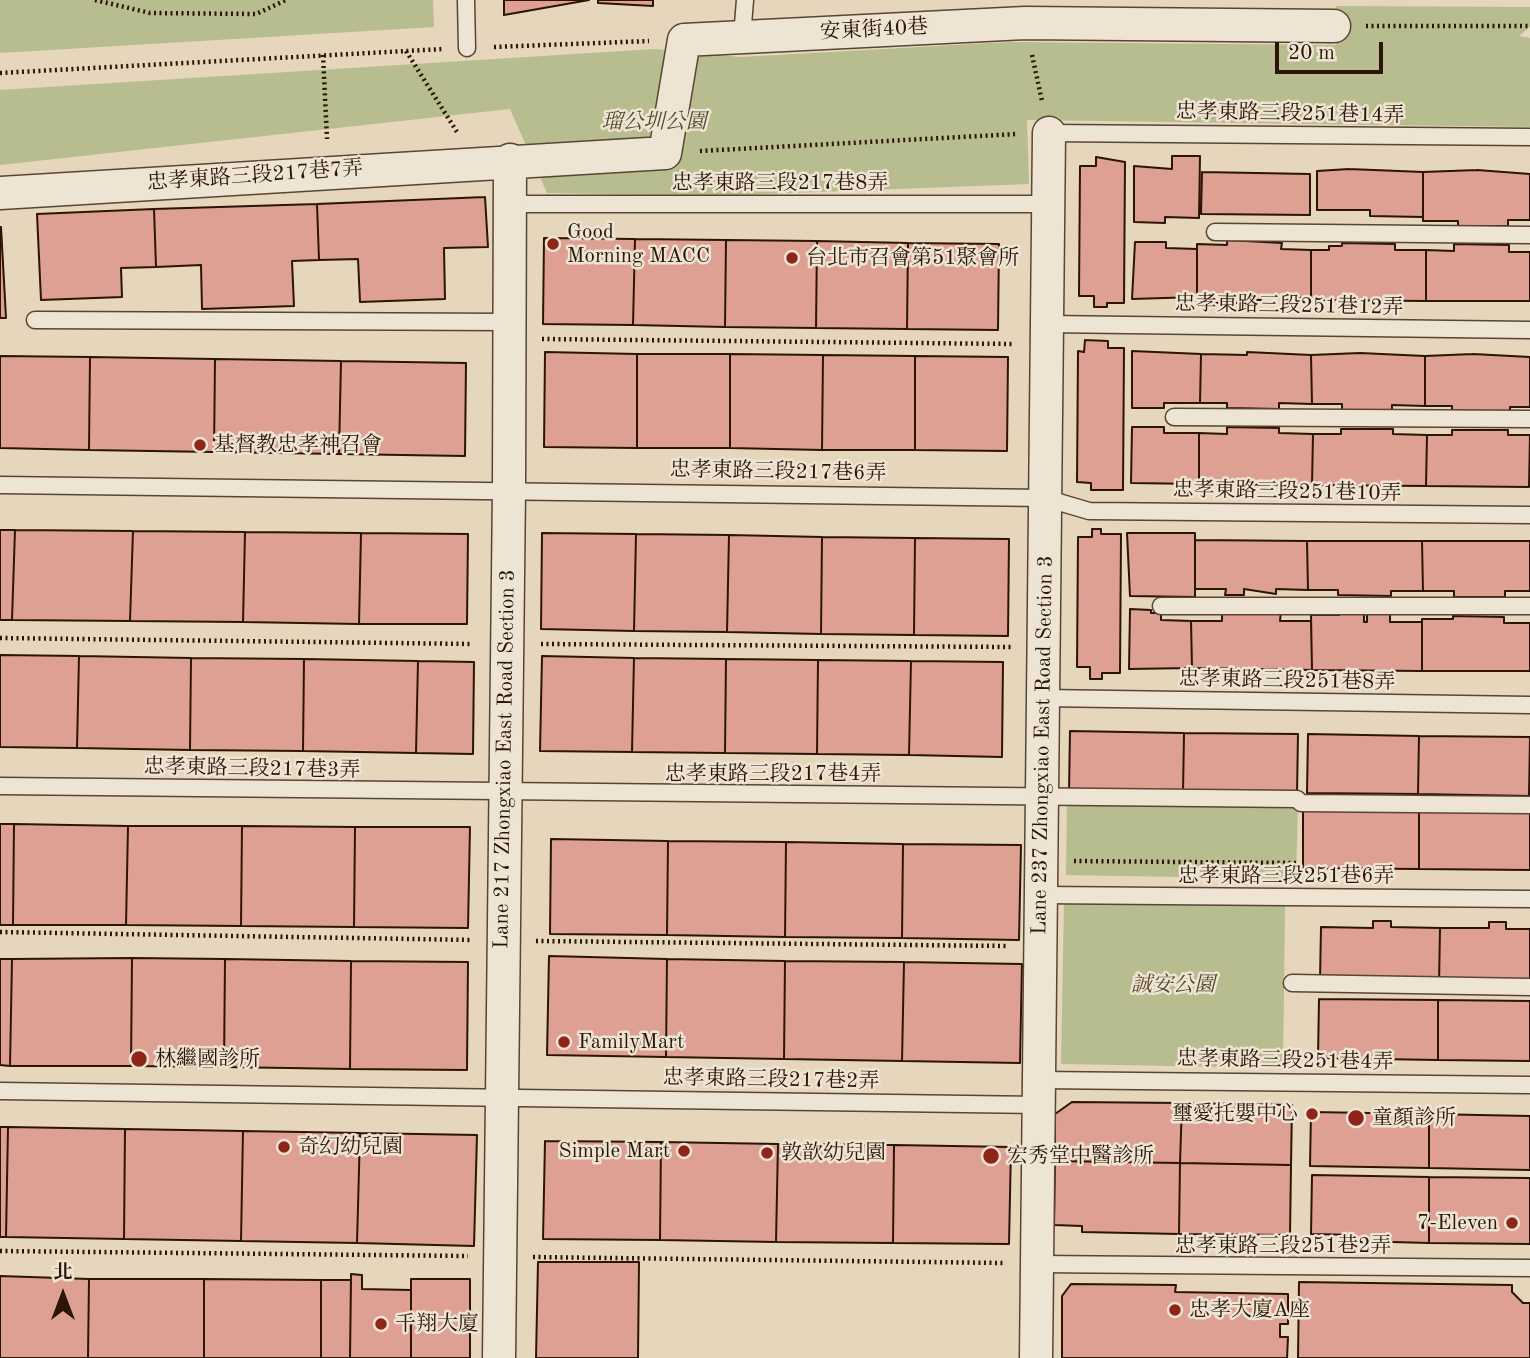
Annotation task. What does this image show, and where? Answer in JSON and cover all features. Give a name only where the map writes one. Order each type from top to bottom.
[{"type":"street","name":"安東街40巷","points":[[684,40],[1025,12],[1334,26]]},
{"type":"street","points":[[510,160],[665,153],[684,40]]},
{"type":"street","name":"Lane 237 Zhongxiao East Road Section 3","points":[[1036,1358],[1049,133]]},
{"type":"street","name":"忠孝東路三段217巷7弄","points":[[0,193],[510,160]]},
{"type":"street","name":"Lane 217 Zhongxiao East Road Section 3","points":[[499,1358],[510,160]]},
{"type":"lane","points":[[466,0],[467,48]]},
{"type":"lane","points":[[742,37],[745,0]]},
{"type":"lane","name":"忠孝東路三段251巷14弄","points":[[1049,133],[1530,137]]},
{"type":"lane","name":"忠孝東路三段217巷8弄","points":[[511,204],[1049,204]]},
{"type":"lane","points":[[1215,232],[1530,235]]},
{"type":"lane","points":[[35,320],[510,330]]},
{"type":"lane","name":"忠孝東路三段251巷12弄","points":[[1047,334],[1530,330]]},
{"type":"lane","points":[[1174,416],[1530,419]]},
{"type":"lane","name":"忠孝東路三段217巷6弄","points":[[0,485],[509,489],[1045,498]]},
{"type":"lane","name":"忠孝東路三段251巷10弄","points":[[1045,498],[1089,511],[1530,515]]},
{"type":"lane","points":[[1161,606],[1530,606]]},
{"type":"lane","name":"忠孝東路三段251巷8弄","points":[[1043,698],[1530,705]]},
{"type":"lane","name":"忠孝東路三段217巷3弄","points":[[0,786],[503,793]]},
{"type":"lane","name":"忠孝東路三段217巷4弄","points":[[503,793],[1042,797],[1530,805]]},
{"type":"lane","name":"忠孝東路三段251巷6弄","points":[[1041,895],[1530,899]]},
{"type":"lane","points":[[1292,983],[1530,987]]},
{"type":"lane","name":"忠孝東路三段251巷4弄","points":[[1039,1093],[1530,1084]]},
{"type":"lane","name":"忠孝東路三段217巷2弄","points":[[0,1091],[503,1097],[1039,1093]]},
{"type":"lane","name":"忠孝東路三段251巷2弄","points":[[1036,1264],[1530,1268]]},
{"type":"path","points":[[95,0],[150,13],[256,14],[286,0]]},
{"type":"path","points":[[665,153],[1049,133],[1025,12]]},
{"type":"path","points":[[1334,26],[1530,26]]},
{"type":"path","points":[[0,73],[467,48],[684,40]]},
{"type":"path","points":[[406,51],[476,163]]},
{"type":"path","points":[[323,55],[329,171]]},
{"type":"path","points":[[510,330],[1047,334]]},
{"type":"path","points":[[1066,860],[1297,863]]},
{"type":"path","points":[[0,1251],[1036,1264]]},
{"type":"green space","points":[[0,0],[433,0],[434,27],[0,53]]},
{"type":"green space","name":"瑠公圳公園","points":[[1336,6],[1530,7],[1530,27],[1519,36],[1530,38],[1530,127],[1027,120],[1029,184],[711,196],[547,193],[510,109],[0,165],[0,90],[655,49],[741,57],[1009,42],[1336,45]]},
{"type":"green space","points":[[1067,797],[1298,802],[1296,879],[1066,875]]},
{"type":"green space","name":"誠安公園","points":[[1064,902],[1285,906],[1283,1068],[1061,1064]]},
{"type":"building","points":[[504,0],[589,0],[504,15]]},
{"type":"building","points":[[598,0],[653,0],[653,6],[598,3]]},
{"type":"building","points":[[1172,156],[1200,156],[1199,218],[1165,217],[1165,223],[1134,222],[1134,166],[1172,169]]},
{"type":"building","points":[[1096,157],[1125,162],[1124,303],[1107,303],[1107,307],[1094,307],[1094,296],[1079,296],[1080,166],[1096,166]]},
{"type":"building","points":[[1349,169],[1423,172],[1423,217],[1370,216],[1370,210],[1317,210],[1317,171]]},
{"type":"building","points":[[1477,170],[1530,174],[1530,220],[1508,220],[1508,226],[1458,226],[1458,221],[1423,221],[1423,172]]},
{"type":"building","points":[[1202,172],[1310,174],[1310,215],[1201,214]]},
{"type":"building","points":[[485,197],[488,247],[444,248],[445,299],[360,302],[358,259],[319,260],[317,204]]},
{"type":"building","points":[[317,204],[319,260],[292,261],[294,306],[202,309],[201,265],[156,267],[154,209]]},
{"type":"building","points":[[154,209],[156,267],[121,268],[122,297],[41,300],[37,214]]},
{"type":"building","points":[[1,227],[6,318],[0,318]]},
{"type":"building","points":[[544,238],[635,239],[633,325],[543,324]]},
{"type":"building","points":[[635,239],[726,240],[725,327],[633,325]]},
{"type":"building","points":[[726,240],[817,241],[816,328],[725,327]]},
{"type":"building","points":[[1227,240],[1282,243],[1281,249],[1311,250],[1311,298],[1261,297],[1261,300],[1244,300],[1244,303],[1197,303],[1197,244],[1227,245]]},
{"type":"building","points":[[817,241],[908,243],[907,329],[816,328]]},
{"type":"building","points":[[1135,242],[1166,242],[1166,248],[1197,249],[1197,297],[1132,299]]},
{"type":"building","points":[[908,243],[999,244],[998,330],[907,329]]},
{"type":"building","points":[[1342,243],[1395,244],[1395,250],[1426,250],[1426,301],[1311,300],[1311,250],[1329,250],[1329,246],[1342,246]]},
{"type":"building","points":[[1454,244],[1509,245],[1509,252],[1530,252],[1530,301],[1426,301],[1426,250],[1454,251]]},
{"type":"building","points":[[1085,340],[1108,341],[1108,348],[1124,348],[1123,490],[1091,490],[1091,483],[1077,482],[1078,351],[1084,352]]},
{"type":"building","points":[[1132,351],[1201,354],[1200,403],[1164,403],[1164,408],[1132,408]]},
{"type":"building","points":[[545,352],[637,354],[637,448],[544,447]]},
{"type":"building","points":[[1247,352],[1311,355],[1312,404],[1279,403],[1279,409],[1227,408],[1227,403],[1200,403],[1201,354],[1247,355]]},
{"type":"building","points":[[1360,353],[1425,356],[1425,406],[1392,405],[1392,411],[1342,410],[1342,404],[1312,404],[1311,355]]},
{"type":"building","points":[[637,354],[730,354],[730,448],[637,448]]},
{"type":"building","points":[[730,354],[823,355],[822,450],[730,448]]},
{"type":"building","points":[[1473,354],[1530,357],[1530,407],[1510,407],[1510,411],[1452,411],[1452,406],[1425,406],[1425,356]]},
{"type":"building","points":[[823,355],[915,356],[915,450],[822,450]]},
{"type":"building","points":[[0,356],[90,357],[89,450],[0,448]]},
{"type":"building","points":[[915,356],[1008,357],[1007,451],[915,450]]},
{"type":"building","points":[[90,357],[215,359],[214,452],[89,450]]},
{"type":"building","points":[[215,359],[341,361],[339,454],[214,452]]},
{"type":"building","points":[[341,361],[466,363],[465,456],[339,454]]},
{"type":"building","points":[[1132,427],[1164,427],[1164,433],[1199,433],[1199,484],[1131,483]]},
{"type":"building","points":[[1227,427],[1279,428],[1279,433],[1313,434],[1312,485],[1199,484],[1199,433],[1227,434]]},
{"type":"building","points":[[1341,429],[1393,429],[1393,434],[1427,435],[1426,486],[1312,485],[1313,434],[1341,434]]},
{"type":"building","points":[[1452,430],[1508,430],[1508,435],[1530,435],[1529,487],[1426,486],[1427,435],[1452,435]]},
{"type":"building","points":[[1092,529],[1101,529],[1101,534],[1121,534],[1120,673],[1102,673],[1102,679],[1090,679],[1090,667],[1077,667],[1078,537],[1092,537]]},
{"type":"building","points":[[0,530],[15,530],[12,620],[0,620]]},
{"type":"building","points":[[15,530],[133,531],[130,621],[12,620]]},
{"type":"building","points":[[133,531],[245,532],[243,622],[130,621]]},
{"type":"building","points":[[245,532],[361,533],[359,624],[243,622]]},
{"type":"building","points":[[361,533],[468,534],[467,624],[359,624]]},
{"type":"building","points":[[542,533],[636,534],[634,631],[541,629]]},
{"type":"building","points":[[1127,533],[1195,533],[1195,597],[1130,596]]},
{"type":"building","points":[[636,534],[729,535],[727,632],[634,631]]},
{"type":"building","points":[[729,535],[822,537],[821,634],[727,632]]},
{"type":"building","points":[[822,537],[915,538],[914,635],[821,634]]},
{"type":"building","points":[[915,538],[1009,539],[1008,636],[914,635]]},
{"type":"building","points":[[1195,540],[1307,541],[1308,590],[1276,589],[1276,594],[1244,589],[1244,595],[1225,595],[1226,589],[1195,589]]},
{"type":"building","points":[[1307,541],[1422,541],[1423,591],[1391,591],[1391,596],[1338,595],[1338,590],[1308,590]]},
{"type":"building","points":[[1422,541],[1530,541],[1530,591],[1505,591],[1505,597],[1454,597],[1454,591],[1423,591]]},
{"type":"building","points":[[1130,609],[1161,613],[1161,620],[1191,621],[1192,668],[1129,669]]},
{"type":"building","points":[[1222,610],[1281,611],[1280,621],[1311,621],[1312,670],[1192,668],[1191,621],[1222,621]]},
{"type":"building","points":[[1339,610],[1364,610],[1364,622],[1367,622],[1367,612],[1390,612],[1390,622],[1422,622],[1422,671],[1312,670],[1311,615],[1339,615]]},
{"type":"building","points":[[1453,616],[1504,617],[1504,623],[1530,623],[1530,671],[1422,671],[1422,619],[1453,619]]},
{"type":"building","points":[[0,655],[79,656],[77,748],[0,747]]},
{"type":"building","points":[[79,656],[191,658],[190,750],[77,748]]},
{"type":"building","points":[[542,656],[634,658],[632,752],[540,751]]},
{"type":"building","points":[[191,658],[304,659],[303,751],[190,750]]},
{"type":"building","points":[[634,658],[726,659],[725,753],[632,752]]},
{"type":"building","points":[[304,659],[418,661],[416,753],[303,751]]},
{"type":"building","points":[[726,659],[818,660],[817,754],[725,753]]},
{"type":"building","points":[[818,660],[911,661],[909,755],[817,754]]},
{"type":"building","points":[[418,661],[474,662],[473,754],[416,753]]},
{"type":"building","points":[[911,661],[1003,662],[1002,757],[909,755]]},
{"type":"building","points":[[1070,731],[1184,733],[1183,793],[1069,792]]},
{"type":"building","points":[[1184,733],[1298,734],[1297,795],[1183,793]]},
{"type":"building","points":[[1308,734],[1419,736],[1418,794],[1307,793]]},
{"type":"building","points":[[1419,736],[1530,737],[1529,796],[1418,794]]},
{"type":"building","points":[[1303,810],[1419,811],[1419,869],[1303,868]]},
{"type":"building","points":[[1419,811],[1530,812],[1530,870],[1419,869]]},
{"type":"building","points":[[0,824],[14,824],[13,925],[0,925]]},
{"type":"building","points":[[14,824],[128,826],[126,925],[13,925]]},
{"type":"building","points":[[128,826],[242,826],[241,926],[126,925]]},
{"type":"building","points":[[242,826],[355,827],[354,927],[241,926]]},
{"type":"building","points":[[355,827],[470,827],[468,928],[354,927]]},
{"type":"building","points":[[551,839],[668,841],[667,935],[550,934]]},
{"type":"building","points":[[668,841],[786,842],[785,937],[667,935]]},
{"type":"building","points":[[786,842],[903,844],[902,938],[785,937]]},
{"type":"building","points":[[903,844],[1021,845],[1019,940],[902,938]]},
{"type":"building","points":[[1373,921],[1391,921],[1391,927],[1440,928],[1439,985],[1320,980],[1321,927],[1373,928]]},
{"type":"building","points":[[1489,922],[1506,922],[1506,929],[1530,929],[1530,986],[1439,985],[1440,928],[1489,928]]},
{"type":"building","points":[[549,956],[667,959],[666,1057],[547,1055]]},
{"type":"building","points":[[132,958],[225,959],[224,1067],[131,1066]]},
{"type":"building","points":[[132,958],[131,1066],[10,1066],[12,959]]},
{"type":"building","points":[[0,959],[12,959],[10,1066],[0,1065]]},
{"type":"building","points":[[225,959],[351,961],[350,1069],[224,1067]]},
{"type":"building","points":[[667,959],[785,961],[784,1059],[666,1057]]},
{"type":"building","points":[[351,961],[468,962],[467,1070],[350,1069]]},
{"type":"building","points":[[785,961],[904,962],[902,1061],[784,1059]]},
{"type":"building","points":[[904,962],[1022,964],[1020,1063],[902,1061]]},
{"type":"building","points":[[1319,999],[1438,1000],[1438,1060],[1318,1058]]},
{"type":"building","points":[[1438,1000],[1530,1001],[1530,1061],[1438,1060]]},
{"type":"building","points":[[1072,1102],[1182,1103],[1180,1163],[1055,1161],[1055,1114]]},
{"type":"building","points":[[1182,1103],[1292,1105],[1291,1165],[1180,1163]]},
{"type":"building","points":[[1311,1112],[1429,1114],[1429,1168],[1310,1166]]},
{"type":"building","points":[[1429,1114],[1530,1116],[1530,1170],[1429,1168]]},
{"type":"building","points":[[0,1127],[8,1127],[6,1237],[0,1237]]},
{"type":"building","points":[[8,1127],[125,1129],[124,1239],[6,1237]]},
{"type":"building","points":[[125,1129],[243,1131],[241,1241],[124,1239]]},
{"type":"building","points":[[243,1131],[360,1133],[357,1243],[241,1241]]},
{"type":"building","points":[[360,1133],[477,1135],[474,1246],[357,1243]]},
{"type":"building","points":[[545,1141],[661,1142],[660,1240],[543,1239]]},
{"type":"building","points":[[661,1142],[778,1144],[776,1242],[660,1240]]},
{"type":"building","points":[[778,1144],[894,1145],[893,1243],[776,1242]]},
{"type":"building","points":[[894,1145],[1011,1147],[1009,1244],[893,1243]]},
{"type":"building","points":[[1055,1161],[1180,1163],[1179,1234],[1082,1232],[1082,1226],[1054,1225]]},
{"type":"building","points":[[1180,1163],[1291,1165],[1290,1235],[1179,1234]]},
{"type":"building","points":[[1312,1175],[1429,1177],[1429,1243],[1355,1241],[1355,1235],[1311,1234]]},
{"type":"building","points":[[1429,1177],[1530,1178],[1530,1244],[1429,1243]]},
{"type":"building","points":[[538,1262],[639,1262],[638,1358],[536,1358]]},
{"type":"building","name":"千翔大廈","points":[[351,1274],[362,1275],[362,1289],[411,1290],[411,1358],[350,1358]]},
{"type":"building","points":[[0,1276],[89,1279],[88,1358],[0,1358]]},
{"type":"building","points":[[89,1279],[204,1279],[204,1358],[88,1358]]},
{"type":"building","points":[[204,1279],[321,1280],[321,1358],[204,1358]]},
{"type":"building","points":[[411,1279],[470,1279],[470,1358],[411,1358]]},
{"type":"building","points":[[321,1280],[351,1280],[350,1358],[321,1358]]},
{"type":"building","points":[[1299,1282],[1512,1285],[1512,1292],[1523,1303],[1530,1303],[1530,1358],[1298,1358]]},
{"type":"building","name":"忠孝大廈A座","points":[[1071,1284],[1176,1285],[1175,1292],[1288,1294],[1288,1324],[1280,1324],[1280,1337],[1288,1337],[1287,1358],[1062,1358],[1062,1296]]},
{"type":"place","name":"Good Morning MACC","points":[[553,244]]},
{"type":"place","name":"台北市召會第51聚會所","points":[[792,258]]},
{"type":"place","name":"基督教忠孝神召會","points":[[200,445]]},
{"type":"place","name":"FamilyMart","points":[[564,1042]]},
{"type":"place","name":"林繼國診所","points":[[139,1059]]},
{"type":"place","name":"璽愛托嬰中心","points":[[1312,1114]]},
{"type":"place","name":"童顏診所","points":[[1356,1118]]},
{"type":"place","name":"奇幻幼兒園","points":[[284,1147]]},
{"type":"place","name":"Simple Mart","points":[[684,1151]]},
{"type":"place","name":"敦歆幼兒園","points":[[767,1153]]},
{"type":"place","name":"宏秀堂中醫診所","points":[[991,1156]]},
{"type":"place","name":"7-Eleven","points":[[1512,1223]]},
{"type":"place","name":"忠孝大廈A座","points":[[1175,1310]]},
{"type":"place","name":"千翔大廈","points":[[381,1324]]}]
